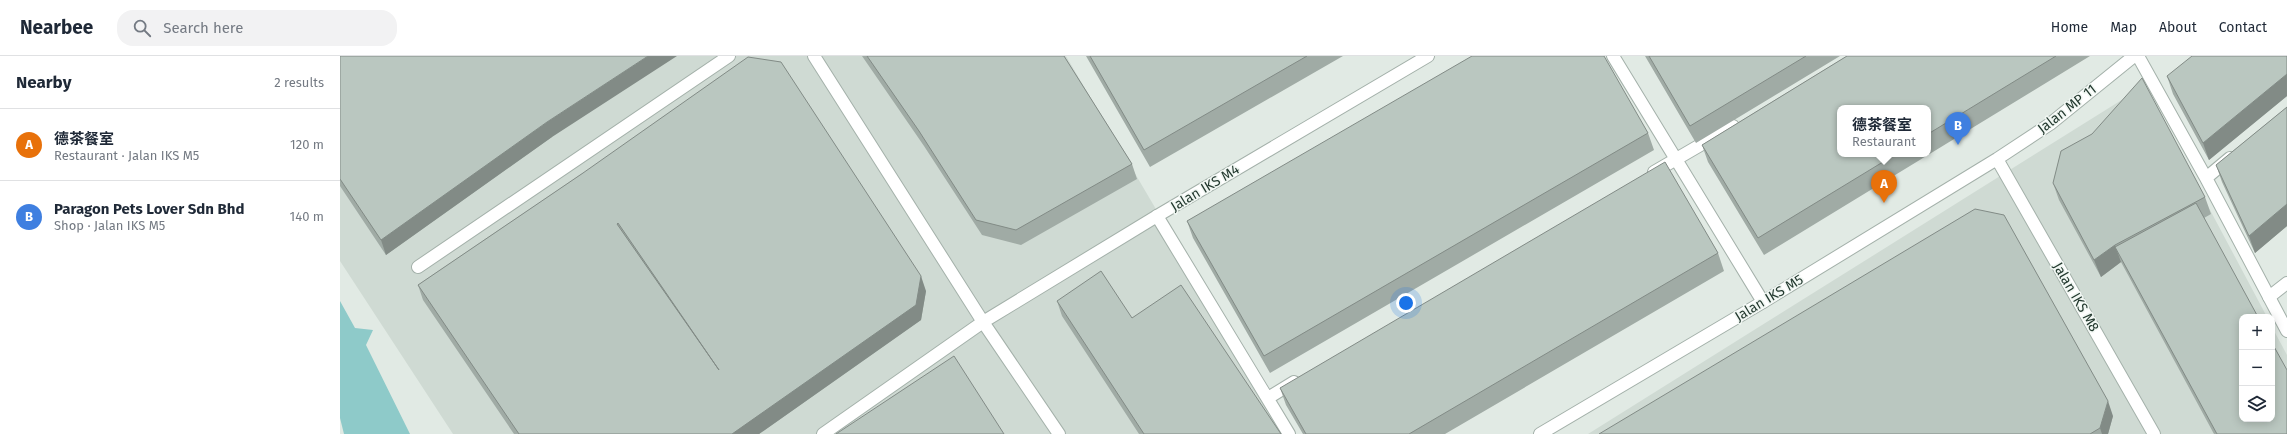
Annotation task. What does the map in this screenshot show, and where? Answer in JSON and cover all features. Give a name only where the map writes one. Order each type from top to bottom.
[{"type":"street","points":[[418,267],[729,56]]},
{"type":"street","points":[[814,56],[983,322],[1059,434]]},
{"type":"street","name":"Jalan IKS M4","points":[[823,434],[983,322],[1157,216],[1428,56]]},
{"type":"street","points":[[1613,56],[1674,160],[1763,302]]},
{"type":"street","name":"Jalan MP 11","points":[[1997,160],[2050,124],[2134,56]]},
{"type":"street","points":[[2138,56],[2206,178],[2287,331]]},
{"type":"street","points":[[1640,180],[1743,120]]},
{"type":"street","points":[[2206,178],[2241,149]]},
{"type":"street","name":"Jalan IKS M5","points":[[1540,434],[1763,302],[1997,160]]},
{"type":"street","name":"Jalan IKS M8","points":[[1997,160],[2154,434]]},
{"type":"street","points":[[1157,216],[1289,434]]},
{"type":"street","points":[[2270,297],[2287,283]]},
{"type":"street","points":[[1268,398],[1302,378]]},
{"type":"shaded area","points":[[340,56],[1066,56],[1288,434],[453,434],[340,261]]},
{"type":"shaded area","points":[[2144,86],[2265,314],[2239,314],[2239,422],[2275,422],[2275,333],[2287,355],[2287,434],[1588,434]]},
{"type":"water","points":[[340,301],[355,328],[373,330],[366,345],[410,434],[344,434],[340,418]]},
{"type":"building","points":[[340,56],[648,56],[547,122],[381,240],[340,179]]},
{"type":"building","points":[[867,56],[1064,56],[1132,164],[1016,230],[976,220],[919,131]]},
{"type":"building","points":[[1090,56],[1307,56],[1144,150]]},
{"type":"building","points":[[1472,56],[1604,56],[1648,133],[1264,356],[1187,221]]},
{"type":"building","points":[[1649,56],[1806,56],[1690,126]]},
{"type":"building","points":[[1847,56],[2056,56],[1931,132],[1931,105],[1837,105],[1837,157],[1891,157],[1758,238],[1702,145]]},
{"type":"building","points":[[2192,56],[2287,56],[2287,74],[2203,143],[2167,76]]},
{"type":"building","points":[[748,57],[781,62],[921,276],[916,305],[732,434],[519,434],[418,285],[583,173]],"holes":[[[618,223],[719,370],[617,224]]]},
{"type":"building","points":[[2142,78],[2205,197],[2115,245],[2094,260],[2053,183],[2061,151],[2092,134]]},
{"type":"building","points":[[2287,107],[2287,204],[2249,236],[2216,165]]},
{"type":"building","points":[[1665,162],[1718,253],[1409,434],[1306,434],[1280,388]]},
{"type":"building","points":[[2196,203],[2256,314],[2239,314],[2239,422],[2275,422],[2275,348],[2287,370],[2287,434],[2217,434],[2115,247]]},
{"type":"building","points":[[1975,209],[2004,215],[2108,401],[2100,428],[2090,434],[1599,434]]},
{"type":"building","points":[[1101,271],[1132,318],[1181,285],[1281,434],[1144,434],[1057,301]]},
{"type":"building","points":[[954,356],[1004,434],[836,434]]},
{"type":"place","name":"Paragon Pets Lover Sdn Bhd","points":[[1958,145]]},
{"type":"place","name":"德茶餐室","points":[[1884,203]]}]
